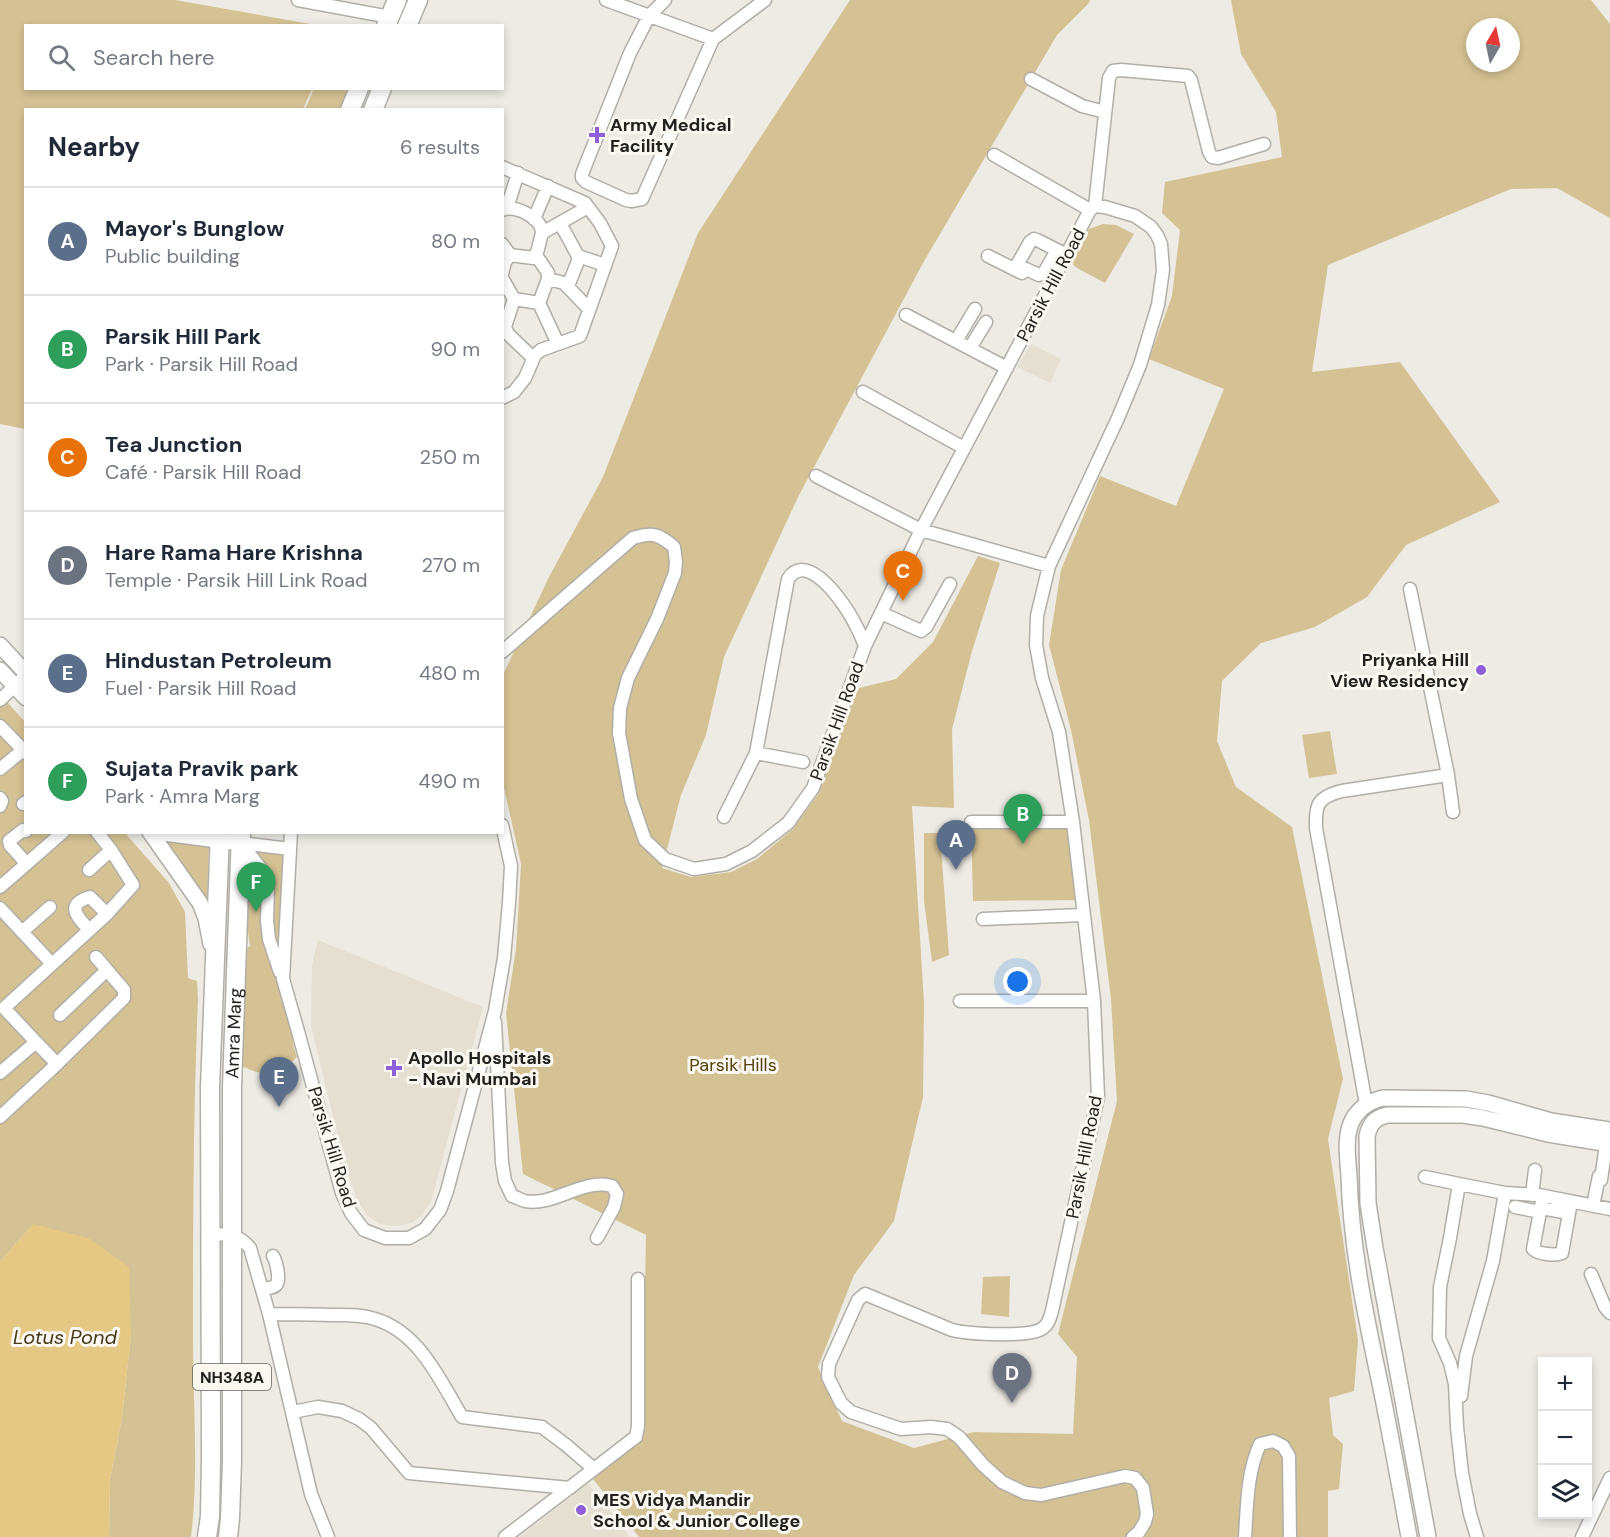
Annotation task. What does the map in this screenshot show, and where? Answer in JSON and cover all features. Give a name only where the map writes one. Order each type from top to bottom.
[{"type":"highway","points":[[408,24],[418,0]]},
{"type":"highway","points":[[351,108],[358,90]]},
{"type":"highway","points":[[374,108],[381,90]]},
{"type":"highway","name":"Amra Marg","points":[[210,1234],[210,1087],[220,837]]},
{"type":"highway","name":"Amra Marg","points":[[232,1235],[232,1087],[241,838]]},
{"type":"highway","name":"NH348A","points":[[207,1537],[210,1516],[210,1234]]},
{"type":"highway","name":"NH348A","points":[[228,1537],[232,1451],[232,1235]]},
{"type":"main road","points":[[0,645],[23,683]]},
{"type":"main road","points":[[1,674],[23,683]]},
{"type":"main road","points":[[152,834],[201,904],[214,958]]},
{"type":"main road","points":[[182,834],[241,838]]},
{"type":"main road","points":[[1408,1537],[1358,1279],[1350,1204],[1348,1136],[1353,1119],[1366,1104],[1383,1098],[1466,1099],[1551,1121],[1609,1140]]},
{"type":"main road","points":[[1428,1537],[1368,1203],[1367,1136],[1369,1128],[1379,1117],[1405,1114],[1463,1115],[1548,1134],[1609,1140]]},
{"type":"street","points":[[606,0],[713,39]]},
{"type":"street","points":[[666,0],[649,16],[630,53],[582,174],[586,182],[631,201],[642,199],[713,39],[765,0]]},
{"type":"street","points":[[305,1],[358,5],[391,14]]},
{"type":"street","points":[[994,155],[1093,208],[1109,78],[1113,71],[1121,70],[1188,76],[1212,157],[1218,158],[1264,144]]},
{"type":"street","points":[[1031,79],[1082,106],[1105,112]]},
{"type":"street","points":[[504,168],[585,203],[600,223],[612,246],[580,336],[541,350],[533,358],[525,378],[504,398]]},
{"type":"street","points":[[504,247],[510,255],[530,258],[536,255],[542,233],[541,227],[526,213],[505,209],[518,173]]},
{"type":"street","points":[[534,219],[548,186]]},
{"type":"street","points":[[542,233],[588,207]]},
{"type":"street","name":"Parsik Hill Road","points":[[504,650],[633,538],[646,534],[660,536],[674,547],[675,573],[648,639],[628,678],[620,708],[619,733],[631,799],[645,840],[665,859],[694,869],[726,864],[752,851],[788,823],[813,788],[865,646],[921,530],[1050,288],[1062,253],[1093,208],[1105,207],[1135,216],[1151,227],[1161,244],[1163,270],[1158,305],[1140,365],[1118,418],[1049,566],[1037,616],[1036,645],[1042,678],[1059,732],[1073,822],[1094,1001],[1098,1097],[1052,1311],[1049,1321],[1036,1331],[965,1333],[952,1330],[865,1294],[858,1300],[829,1364],[828,1377],[841,1403],[851,1412],[901,1429],[931,1427],[947,1430],[959,1437],[983,1465],[1002,1482],[1025,1493],[1041,1495],[1125,1476],[1135,1478],[1143,1488],[1147,1514],[1139,1532],[1133,1537]]},
{"type":"street","points":[[560,224],[578,256],[568,286]]},
{"type":"street","points":[[988,256],[1016,267],[1042,275],[1062,253],[1034,239],[1016,267]]},
{"type":"street","points":[[504,266],[510,255]]},
{"type":"street","points":[[536,255],[548,273],[539,303],[558,344]]},
{"type":"street","points":[[578,256],[605,265]]},
{"type":"street","points":[[1016,267],[1050,288]]},
{"type":"street","points":[[548,279],[564,283],[589,309]]},
{"type":"street","points":[[504,282],[514,299],[504,335],[533,358]]},
{"type":"street","points":[[514,299],[539,303]]},
{"type":"street","points":[[956,340],[975,309]]},
{"type":"street","points":[[906,315],[971,347],[1007,368]]},
{"type":"street","points":[[971,347],[986,322]]},
{"type":"street","points":[[863,392],[964,448]]},
{"type":"street","points":[[816,476],[921,530],[1049,566]]},
{"type":"street","points":[[724,817],[756,753],[788,579],[792,573],[807,570],[815,574],[832,590],[849,612],[865,646]]},
{"type":"street","points":[[881,614],[921,632],[950,584]]},
{"type":"street","points":[[1410,589],[1448,775],[1453,812]]},
{"type":"street","points":[[0,700],[23,683]]},
{"type":"street","points":[[0,726],[24,751],[0,769]]},
{"type":"street","points":[[756,753],[803,762]]},
{"type":"street","points":[[1366,1104],[1315,813],[1320,801],[1329,794],[1448,775]]},
{"type":"street","points":[[0,798],[3,801],[0,806]]},
{"type":"street","points":[[971,822],[1073,822]]},
{"type":"street","points":[[24,831],[22,830],[9,841],[26,863]]},
{"type":"street","points":[[28,834],[41,851]]},
{"type":"street","points":[[0,887],[61,834]]},
{"type":"street","points":[[57,1064],[2,1009],[107,914],[133,885],[99,834]]},
{"type":"street","name":"Parsik Hill Road","points":[[291,834],[283,979],[342,1193],[351,1213],[364,1230],[385,1238],[409,1238],[425,1229],[440,1210],[495,1011],[504,958],[511,866],[504,834]]},
{"type":"street","points":[[241,838],[290,849]]},
{"type":"street","points":[[241,838],[262,870],[268,884],[269,939],[283,979]]},
{"type":"street","points":[[89,870],[111,850]]},
{"type":"street","points":[[89,930],[75,913],[76,905],[90,897],[107,914]]},
{"type":"street","points":[[22,932],[50,907]]},
{"type":"street","points":[[0,908],[52,964]]},
{"type":"street","points":[[983,919],[1083,915]]},
{"type":"street","points":[[0,1117],[124,998],[124,990],[96,957]]},
{"type":"street","points":[[60,1016],[107,970]]},
{"type":"street","points":[[960,1001],[1094,1001]]},
{"type":"street","points":[[495,1011],[502,1163],[506,1181],[513,1196],[526,1202],[545,1200],[600,1183],[612,1186],[617,1194],[615,1207],[597,1239]]},
{"type":"street","points":[[0,1073],[36,1042]]},
{"type":"street","points":[[1593,1206],[1609,1140]]},
{"type":"street","points":[[1535,1170],[1539,1203],[1533,1249],[1536,1252],[1559,1255],[1562,1253],[1570,1207]]},
{"type":"street","points":[[1425,1177],[1505,1193],[1539,1203],[1610,1209]]},
{"type":"street","points":[[1459,1184],[1440,1287],[1439,1338],[1450,1363],[1455,1384],[1457,1427],[1464,1483],[1477,1537]]},
{"type":"street","points":[[1457,1427],[1466,1356],[1492,1261],[1505,1193]]},
{"type":"street","points":[[1515,1207],[1539,1203]]},
{"type":"street","points":[[210,1234],[232,1235],[243,1240],[250,1248],[269,1314],[311,1494],[328,1537]]},
{"type":"street","points":[[262,1289],[272,1287],[278,1282],[277,1262],[273,1256]]},
{"type":"street","points":[[1591,1274],[1605,1307],[1610,1312]]},
{"type":"street","points":[[505,1537],[636,1437],[639,1426],[638,1279]]},
{"type":"street","points":[[269,1314],[352,1315],[375,1318],[409,1338],[430,1363],[462,1416],[542,1427],[594,1469]]},
{"type":"street","points":[[293,1412],[318,1407],[342,1411],[359,1419],[371,1428],[409,1473],[570,1488]]},
{"type":"street","points":[[1245,1537],[1247,1504],[1255,1456],[1260,1444],[1273,1441],[1283,1446],[1289,1456],[1290,1537]]},
{"type":"street","points":[[1582,1537],[1610,1478]]},
{"type":"shaded area","points":[[1031,344],[1061,359],[1050,383],[1017,367]]},
{"type":"shaded area","name":"Apollo Hospitals - Navi Mumbai","points":[[318,940],[483,1007],[431,1202],[421,1216],[404,1225],[380,1224],[368,1216],[358,1202],[345,1165],[311,1026],[312,965]]},
{"type":"shaded area","name":"MES Vidya Mandir School & Junior College","points":[[588,1483],[630,1537],[519,1537]]},
{"type":"green space","points":[[0,0],[175,0],[310,24],[24,24],[24,90],[312,90],[303,108],[24,108],[24,429],[0,424]]},
{"type":"green space","name":"Parsik Hills","points":[[850,0],[1090,0],[1057,35],[923,263],[798,497],[724,657],[706,735],[681,795],[662,868],[691,877],[731,872],[757,859],[792,830],[819,793],[855,689],[896,679],[933,642],[978,556],[1000,563],[972,651],[952,729],[954,808],[912,806],[924,1003],[923,1097],[894,1221],[854,1275],[818,1367],[842,1421],[914,1448],[974,1432],[1073,1434],[1077,1357],[1058,1334],[1117,1101],[1111,999],[1089,820],[1071,730],[1049,645],[1061,570],[1100,476],[1176,506],[1224,389],[1149,359],[1172,296],[1180,230],[1162,213],[1165,182],[1282,157],[1276,112],[1241,54],[1231,0],[1591,0],[1610,24],[1610,218],[1557,188],[1511,189],[1328,265],[1312,372],[1400,362],[1500,502],[1406,545],[1367,597],[1315,627],[1261,643],[1222,681],[1217,741],[1236,787],[1292,827],[1343,1079],[1328,1139],[1358,1340],[1354,1391],[1329,1398],[1333,1435],[1343,1444],[1339,1489],[1328,1491],[1328,1537],[639,1537],[585,1469],[642,1439],[646,1235],[523,1174],[506,1013],[516,949],[521,864],[504,788],[504,673],[549,577],[603,477],[698,233]]},
{"type":"green space","points":[[313,90],[348,90],[340,108],[305,108]]},
{"type":"green space","points":[[1103,224],[1116,225],[1134,234],[1105,283],[1077,268],[1069,261],[1089,229]]},
{"type":"green space","points":[[0,694],[24,721],[24,834],[126,834],[169,883],[185,912],[188,978],[197,981],[198,999],[193,1213],[195,1464],[191,1537],[109,1537],[110,1480],[122,1417],[131,1335],[33,1224],[0,1262]]},
{"type":"green space","points":[[1330,731],[1337,774],[1309,778],[1302,735]]},
{"type":"green space","points":[[971,822],[1073,822],[1082,900],[973,901]]},
{"type":"green space","points":[[924,833],[940,833],[949,955],[932,962],[924,901]]},
{"type":"green space","points":[[163,842],[209,846],[207,900]]},
{"type":"green space","points":[[251,849],[285,853],[280,952],[275,940],[273,911]]},
{"type":"green space","points":[[265,876],[297,1057],[283,1068],[270,1073],[256,1072],[240,1065],[245,950],[250,946],[240,877],[253,879]]},
{"type":"green space","points":[[1010,1276],[1009,1317],[981,1314],[983,1277]]},
{"type":"water","name":"Lotus Pond","points":[[33,1224],[88,1238],[129,1267],[131,1335],[122,1417],[110,1480],[109,1537],[0,1537],[0,1262]]},
{"type":"place","name":"Army Medical Facility","points":[[597,135]]},
{"type":"place","name":"Tea Junction","points":[[903,601]]},
{"type":"place","name":"Priyanka Hill View Residency","points":[[1481,670]]},
{"type":"place","name":"Parsik Hill Park","points":[[1023,844]]},
{"type":"place","name":"Mayor's Bunglow","points":[[956,870]]},
{"type":"place","name":"Sujata Pravik park","points":[[256,912]]},
{"type":"place","name":"Apollo Hospitals - Navi Mumbai","points":[[394,1068]]},
{"type":"place","name":"Hindustan Petroleum","points":[[279,1107]]},
{"type":"place","name":"Hare Rama Hare Krishna","points":[[1012,1403]]},
{"type":"place","name":"MES Vidya Mandir School & Junior College","points":[[581,1510]]}]
